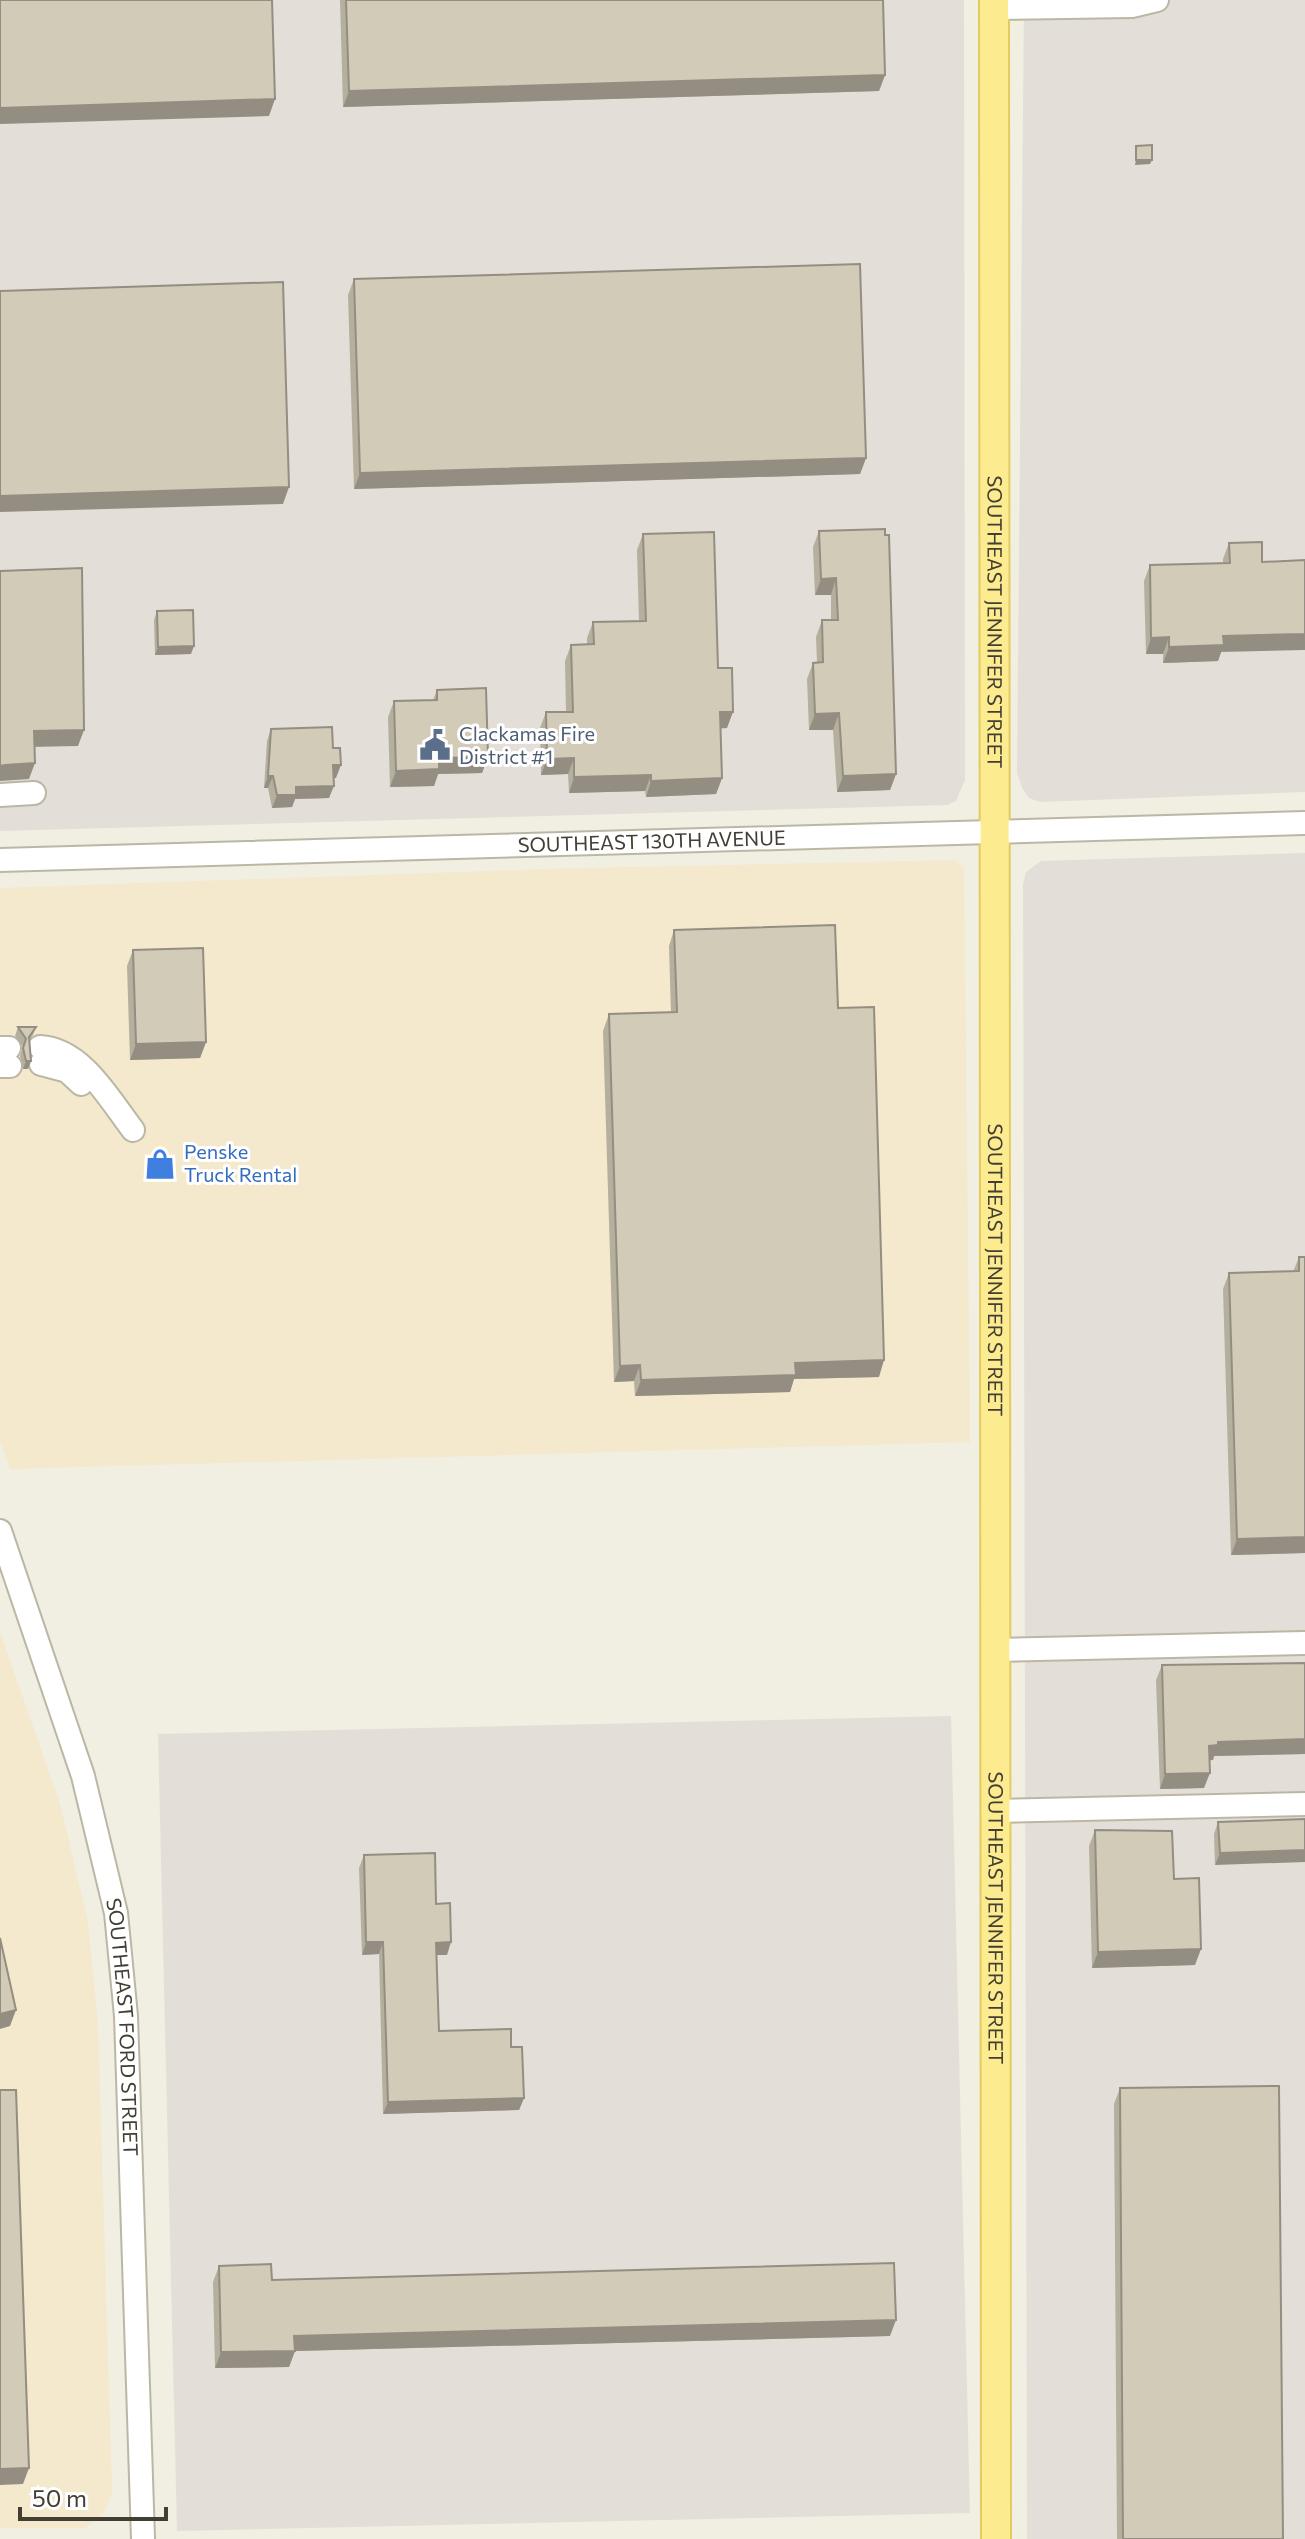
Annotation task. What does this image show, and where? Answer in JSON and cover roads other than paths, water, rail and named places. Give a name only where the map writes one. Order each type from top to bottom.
[{"type":"main road","name":"SOUTHEAST JENNIFER STREET","points":[[994,4],[996,2539]]},
{"type":"street","points":[[994,4],[1132,6],[1157,0]]},
{"type":"street","points":[[0,795],[34,793]]},
{"type":"street","name":"SOUTHEAST 130TH AVENUE","points":[[0,860],[1305,823]]},
{"type":"street","points":[[40,1056],[67,1071],[124,1130]]},
{"type":"street","name":"SOUTHEAST FORD STREET","points":[[0,1531],[83,1776],[116,1913],[126,2016],[143,2539]]},
{"type":"street","points":[[993,1650],[1305,1643]]},
{"type":"street","points":[[994,1811],[1305,1804]]},
{"type":"place","name":"Clackamas Fire District #1","points":[[435,745]]},
{"type":"place","name":"Penske Truck Rental","points":[[160,1164]]}]
